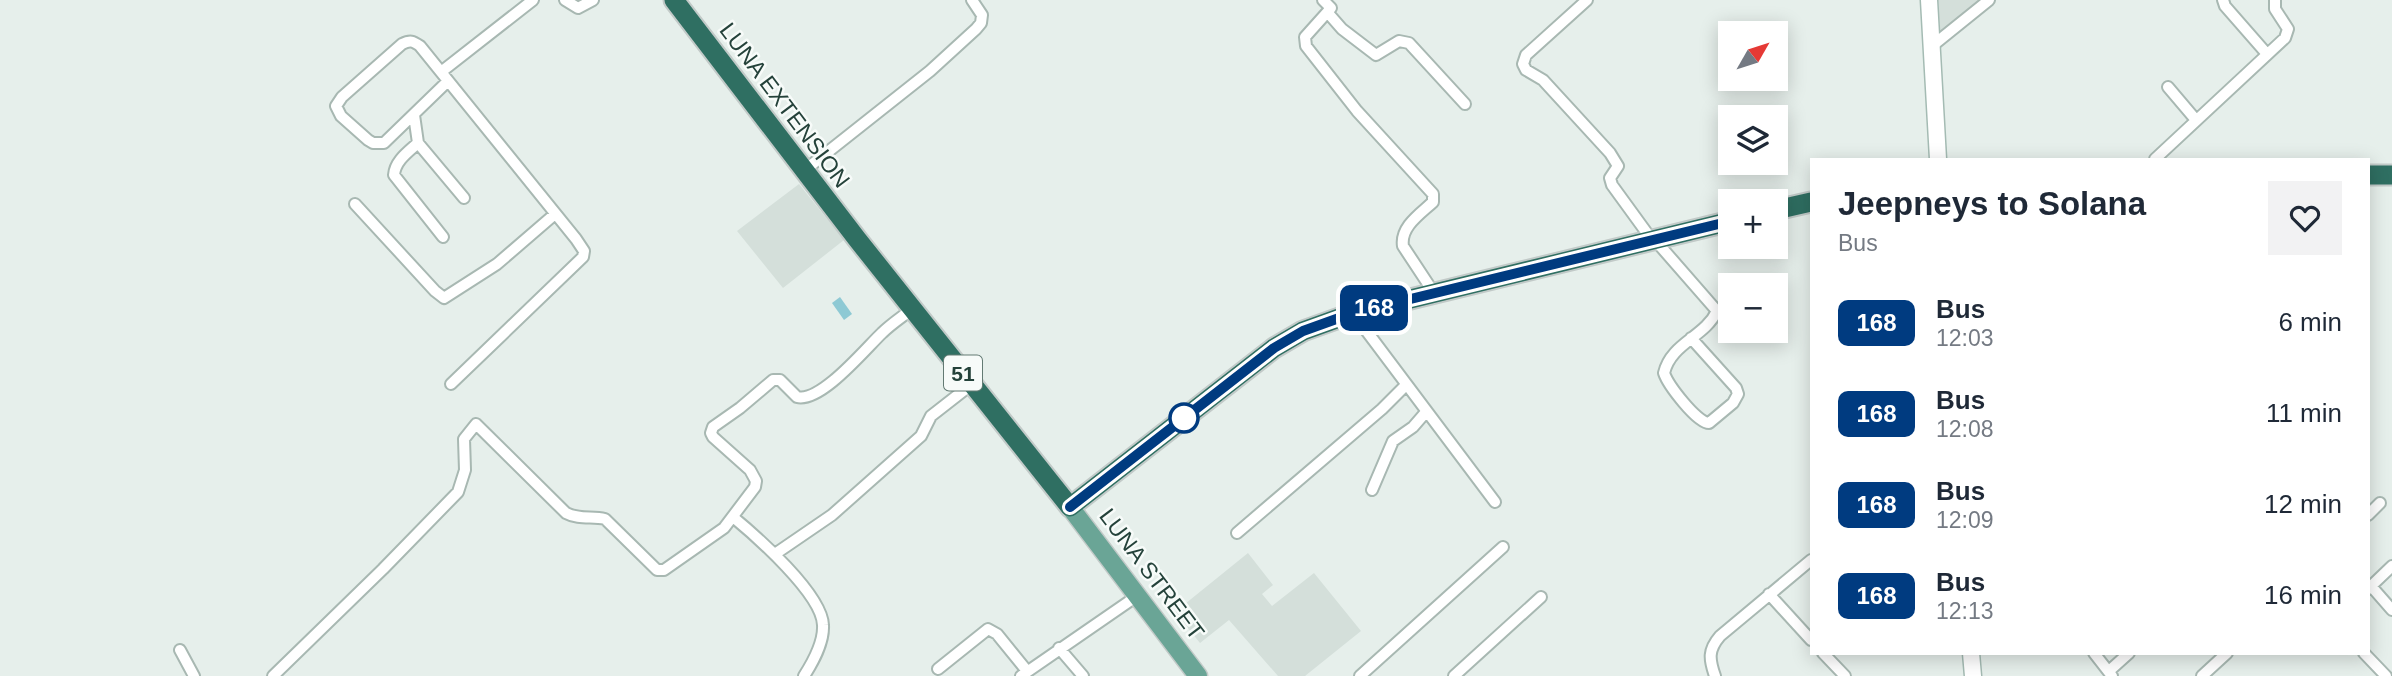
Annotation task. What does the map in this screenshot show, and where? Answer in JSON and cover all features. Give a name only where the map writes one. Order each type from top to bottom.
[{"type":"highway","name":"LUNA EXTENSION","points":[[674,0],[857,239]]},
{"type":"highway","points":[[2370,175],[2392,175]]},
{"type":"highway","points":[[1788,207],[1810,202]]},
{"type":"highway","points":[[1070,507],[1274,348],[1303,331],[1353,313],[1718,224]]},
{"type":"highway","name":"LUNA STREET","points":[[857,239],[1070,507]]},
{"type":"main road","name":"LUNA STREET","points":[[1070,507],[1198,676]]},
{"type":"street","points":[[441,72],[533,0]]},
{"type":"street","points":[[565,0],[578,8],[593,0]]},
{"type":"street","points":[[805,170],[930,71],[976,29],[981,23],[982,15],[972,0]]},
{"type":"street","points":[[1587,0],[1526,55],[1523,64],[1526,70],[1543,80],[1610,153],[1618,166],[1610,178],[1612,185],[1653,240],[1717,311],[1715,316],[1691,338],[1667,360],[1664,373],[1700,421],[1709,423],[1733,402],[1738,394],[1736,388],[1691,338]]},
{"type":"street","points":[[1929,0],[1938,158]]},
{"type":"street","points":[[1932,46],[1989,0]]},
{"type":"street","points":[[2223,0],[2225,6],[2267,54]]},
{"type":"street","points":[[2156,158],[2288,34],[2288,29],[2275,9],[2275,0]]},
{"type":"street","points":[[1434,293],[1403,246],[1402,239],[1407,227],[1433,202],[1433,194],[1357,111],[1306,46],[1305,37],[1330,5],[1342,29],[1376,55],[1399,41],[1409,43],[1465,104]]},
{"type":"street","points":[[448,82],[384,143],[373,143],[341,116],[336,106],[342,97],[402,44],[408,41],[420,46],[584,251],[583,257],[451,384]]},
{"type":"street","points":[[2168,87],[2196,120]]},
{"type":"street","points":[[414,115],[418,143],[464,198]]},
{"type":"street","points":[[418,143],[398,162],[394,175],[443,237]]},
{"type":"street","points":[[355,204],[444,299],[497,264],[555,214]]},
{"type":"street","points":[[273,676],[365,588],[458,492],[465,470],[464,439],[476,424],[566,513],[575,518],[596,517],[606,520],[657,570],[664,570],[724,528],[755,487],[757,481],[750,470],[713,438],[713,427],[773,380],[780,380],[797,397],[808,397],[856,361],[885,330],[912,309]]},
{"type":"street","points":[[1353,313],[1495,502]]},
{"type":"street","points":[[775,554],[832,515],[921,436],[931,416],[972,384]]},
{"type":"street","points":[[1237,533],[1382,409],[1406,385]]},
{"type":"street","points":[[1372,491],[1393,441],[1413,427],[1426,412]]},
{"type":"street","points":[[2370,513],[2380,503]]},
{"type":"street","points":[[733,517],[775,554],[813,601],[824,624],[818,649],[804,676]]},
{"type":"street","points":[[1360,676],[1503,547]]},
{"type":"street","points":[[1715,676],[1711,663],[1711,646],[1810,561]]},
{"type":"street","points":[[2370,587],[2392,566]]},
{"type":"street","points":[[2370,589],[2392,610]]},
{"type":"street","points":[[1769,594],[1810,639]]},
{"type":"street","points":[[938,669],[988,629],[997,634],[1024,674],[1137,596]]},
{"type":"street","points":[[1454,676],[1541,597]]},
{"type":"street","points":[[1059,648],[1083,676]]},
{"type":"street","points":[[180,650],[194,676]]},
{"type":"street","points":[[1825,655],[1844,676]]},
{"type":"street","points":[[1971,655],[1973,676]]},
{"type":"street","points":[[2096,655],[2111,674],[2127,655]]},
{"type":"street","points":[[2202,676],[2225,655]]},
{"type":"street","points":[[2366,655],[2386,676]]},
{"type":"shaded area","points":[[1938,0],[1980,0],[1940,33]]},
{"type":"shaded area","points":[[799,184],[844,240],[783,288],[737,231]]},
{"type":"shaded area","points":[[1248,553],[1273,585],[1262,594],[1272,606],[1314,573],[1361,631],[1305,676],[1278,676],[1229,620],[1200,643],[1175,612]]},
{"type":"water","points":[[840,297],[852,314],[844,320],[832,303]]},
{"type":"bus line","name":"168","points":[[1070,507],[1274,348],[1303,331],[1353,313],[1718,224]]}]
